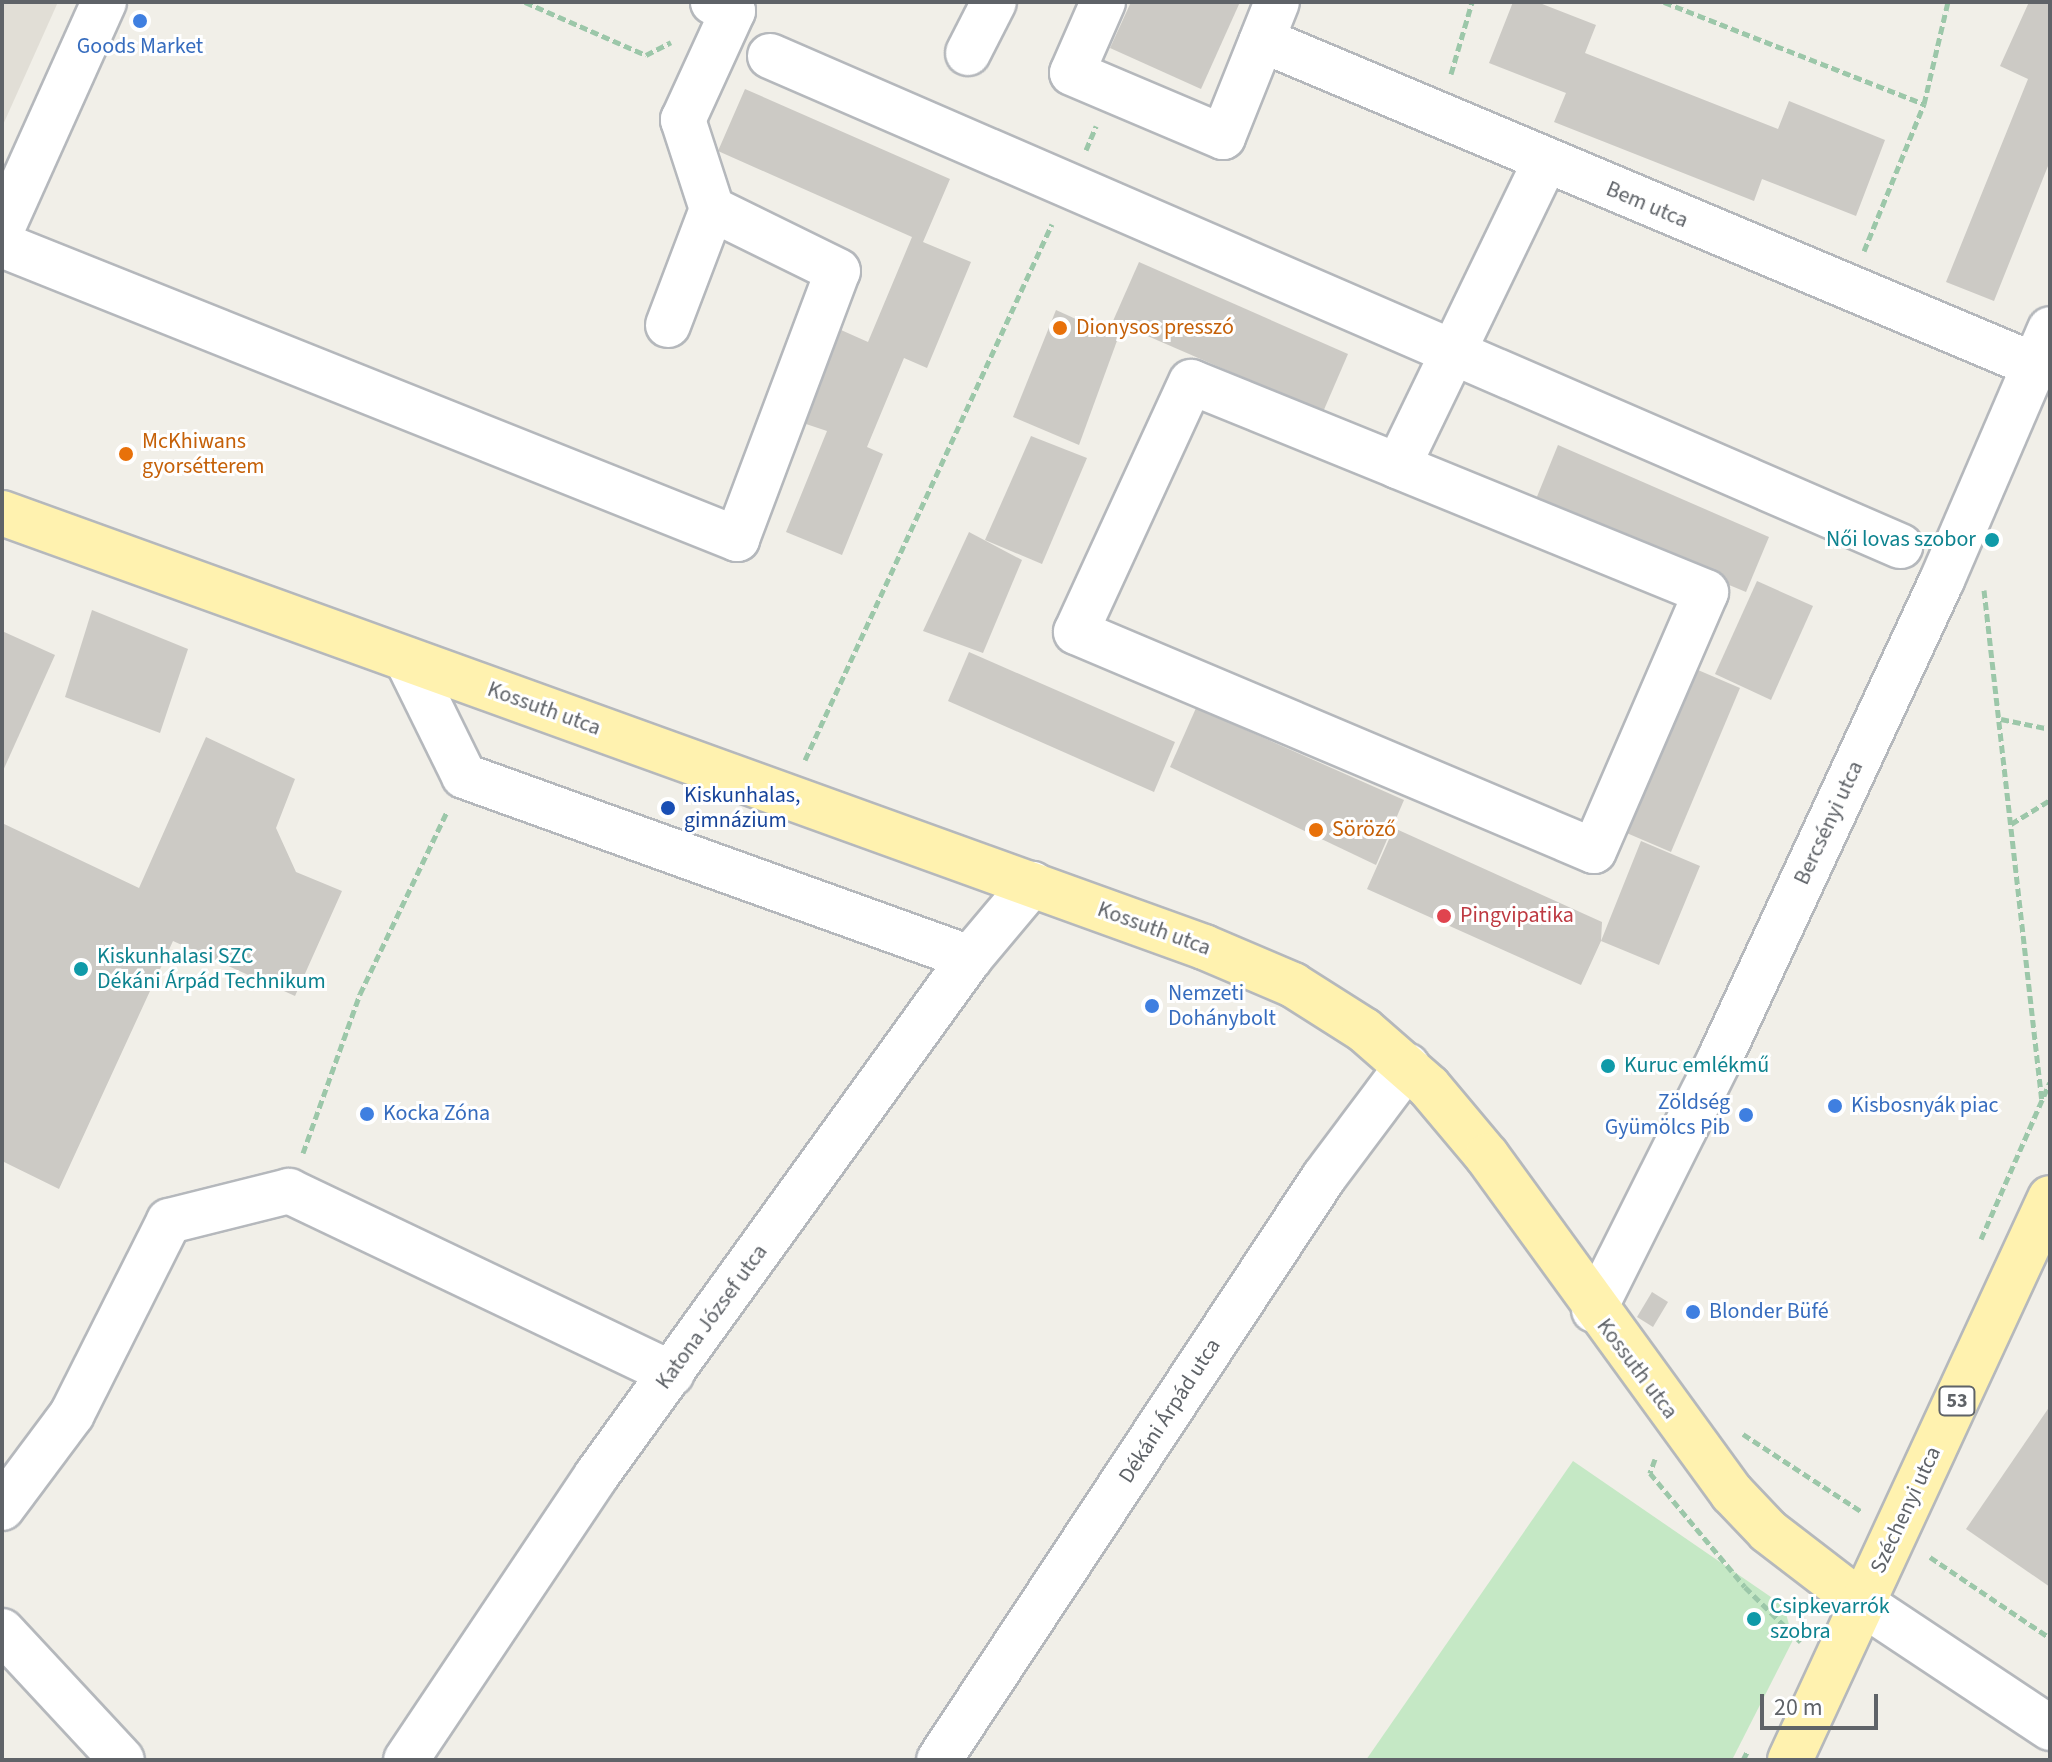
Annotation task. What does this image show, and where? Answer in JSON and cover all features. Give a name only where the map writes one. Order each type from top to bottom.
[{"type":"main road","name":"Kossuth utca","points":[[2,513],[1032,884],[1293,985],[1407,1066],[1487,1156],[1594,1310],[1732,1493],[1768,1531],[1862,1603]]},
{"type":"main road","name":"Széchenyi utca","points":[[1862,1603],[1878,1522],[2050,1198]]},
{"type":"main road","name":"53","points":[[1790,1760],[1862,1603]]},
{"type":"street","points":[[2,229],[104,2]]},
{"type":"street","points":[[968,53],[994,2]]},
{"type":"street","points":[[1103,2],[1072,73],[1223,137],[1270,21]]},
{"type":"street","points":[[668,325],[712,209],[683,120],[723,6]]},
{"type":"street","name":"Bem utca","points":[[1270,21],[1451,122],[1545,162],[1848,289],[2042,347]]},
{"type":"street","points":[[770,56],[1900,546]]},
{"type":"street","points":[[1398,466],[1545,162]]},
{"type":"street","points":[[2,245],[737,539],[838,271],[712,209]]},
{"type":"street","name":"Bercsényi utca","points":[[1594,1310],[1720,1058],[1959,541],[2042,347]]},
{"type":"street","points":[[1191,382],[1398,466],[1706,592],[1594,851],[1076,632],[1191,382]]},
{"type":"street","points":[[407,660],[464,776],[970,958]]},
{"type":"street","name":"Katona József utca","points":[[406,1760],[596,1476],[970,958],[1032,884]]},
{"type":"street","name":"Dékáni Árpád utca","points":[[939,1760],[1324,1177],[1407,1066]]},
{"type":"street","points":[[2,1508],[72,1414],[169,1221],[289,1191],[672,1374]]},
{"type":"street","name":"Kossuth utca","points":[[1862,1603],[2050,1728]]},
{"type":"street","points":[[2,1631],[122,1760]]},
{"type":"path","points":[[525,2],[646,55],[723,6]]},
{"type":"path","points":[[1451,122],[1451,63],[1472,2]]},
{"type":"path","points":[[1664,2],[1924,104]]},
{"type":"path","points":[[1848,289],[1924,104],[1948,2]]},
{"type":"path","points":[[1080,162],[1112,92]]},
{"type":"path","points":[[789,797],[1054,220]]},
{"type":"path","points":[[1959,541],[1979,547],[2001,719],[2042,1102],[2050,1082]]},
{"type":"path","points":[[2001,719],[2050,729]]},
{"type":"path","points":[[289,1191],[360,994],[464,776]]},
{"type":"path","points":[[2011,824],[2050,800]]},
{"type":"path","points":[[1729,1425],[2050,1638]]},
{"type":"shaded area","points":[[2,2],[58,2],[2,127]]},
{"type":"green space","points":[[1573,1461],[1784,1606],[1793,1640],[1732,1760],[1366,1760]]},
{"type":"building","points":[[1131,2],[1240,2],[1201,89],[1110,48]]},
{"type":"building","points":[[1513,2],[1537,2],[1596,25],[1585,53],[1778,129],[1789,101],[1885,140],[1856,216],[1762,179],[1754,201],[1554,122],[1566,93],[1489,63]]},
{"type":"building","points":[[2029,2],[2050,2],[2050,161],[1994,301],[1946,282],[2028,79],[2000,66]]},
{"type":"building","points":[[745,89],[950,179],[923,242],[971,262],[927,368],[904,358],[867,447],[883,454],[842,555],[786,532],[827,431],[803,423],[841,330],[868,342],[912,237],[718,151]]},
{"type":"building","points":[[1139,262],[1348,354],[1323,412],[1113,321]]},
{"type":"building","points":[[1056,310],[1118,338],[1079,445],[1013,417]]},
{"type":"building","points":[[1031,436],[1087,458],[1042,564],[985,540]]},
{"type":"building","points":[[1558,445],[1769,537],[1746,592],[1534,504]]},
{"type":"building","points":[[969,532],[1022,560],[983,653],[923,631]]},
{"type":"building","points":[[1757,581],[1813,606],[1771,700],[1715,674]]},
{"type":"building","points":[[92,610],[188,649],[160,733],[65,697]]},
{"type":"building","points":[[2,631],[55,655],[2,773]]},
{"type":"building","points":[[969,652],[1175,742],[1154,792],[948,701]]},
{"type":"building","points":[[1684,664],[1740,688],[1671,852],[1615,828]]},
{"type":"building","points":[[1196,708],[1404,800],[1376,865],[1170,767]]},
{"type":"building","name":"Kiskunhalasi SZC Dékáni Árpád Technikum","points":[[206,737],[295,779],[276,828],[296,872],[342,891],[295,996],[173,941],[59,1189],[2,1161],[2,823],[139,888]]},
{"type":"building","points":[[1394,828],[1602,922],[1601,941],[1581,985],[1367,889]]},
{"type":"building","points":[[1641,841],[1700,866],[1659,965],[1601,941]]},
{"type":"building","points":[[1652,1292],[1668,1302],[1653,1327],[1637,1317]]},
{"type":"building","points":[[2050,1406],[2050,1587],[1966,1529]]},
{"type":"place","name":"Goods Market","points":[[140,21]]},
{"type":"place","name":"Dionysos presszó","points":[[1060,328]]},
{"type":"place","name":"McKhiwans gyorsétterem","points":[[126,454]]},
{"type":"place","name":"Női lovas szobor","points":[[1992,540]]},
{"type":"place","name":"Kiskunhalas, gimnázium","points":[[668,808]]},
{"type":"place","name":"Söröző","points":[[1316,830]]},
{"type":"place","name":"Pingvipatika","points":[[1444,916]]},
{"type":"place","name":"Kiskunhalasi SZC Dékáni Árpád Technikum","points":[[81,969]]},
{"type":"place","name":"Nemzeti Dohánybolt","points":[[1152,1006]]},
{"type":"place","name":"Kuruc emlékmű","points":[[1608,1066]]},
{"type":"place","name":"Kisbosnyák piac","points":[[1835,1106]]},
{"type":"place","name":"Kocka Zóna","points":[[367,1114]]},
{"type":"place","name":"Zöldség Gyümölcs Pib","points":[[1746,1115]]},
{"type":"place","name":"Blonder Büfé","points":[[1693,1312]]},
{"type":"place","name":"Csipkevarrók szobra","points":[[1754,1619]]}]
